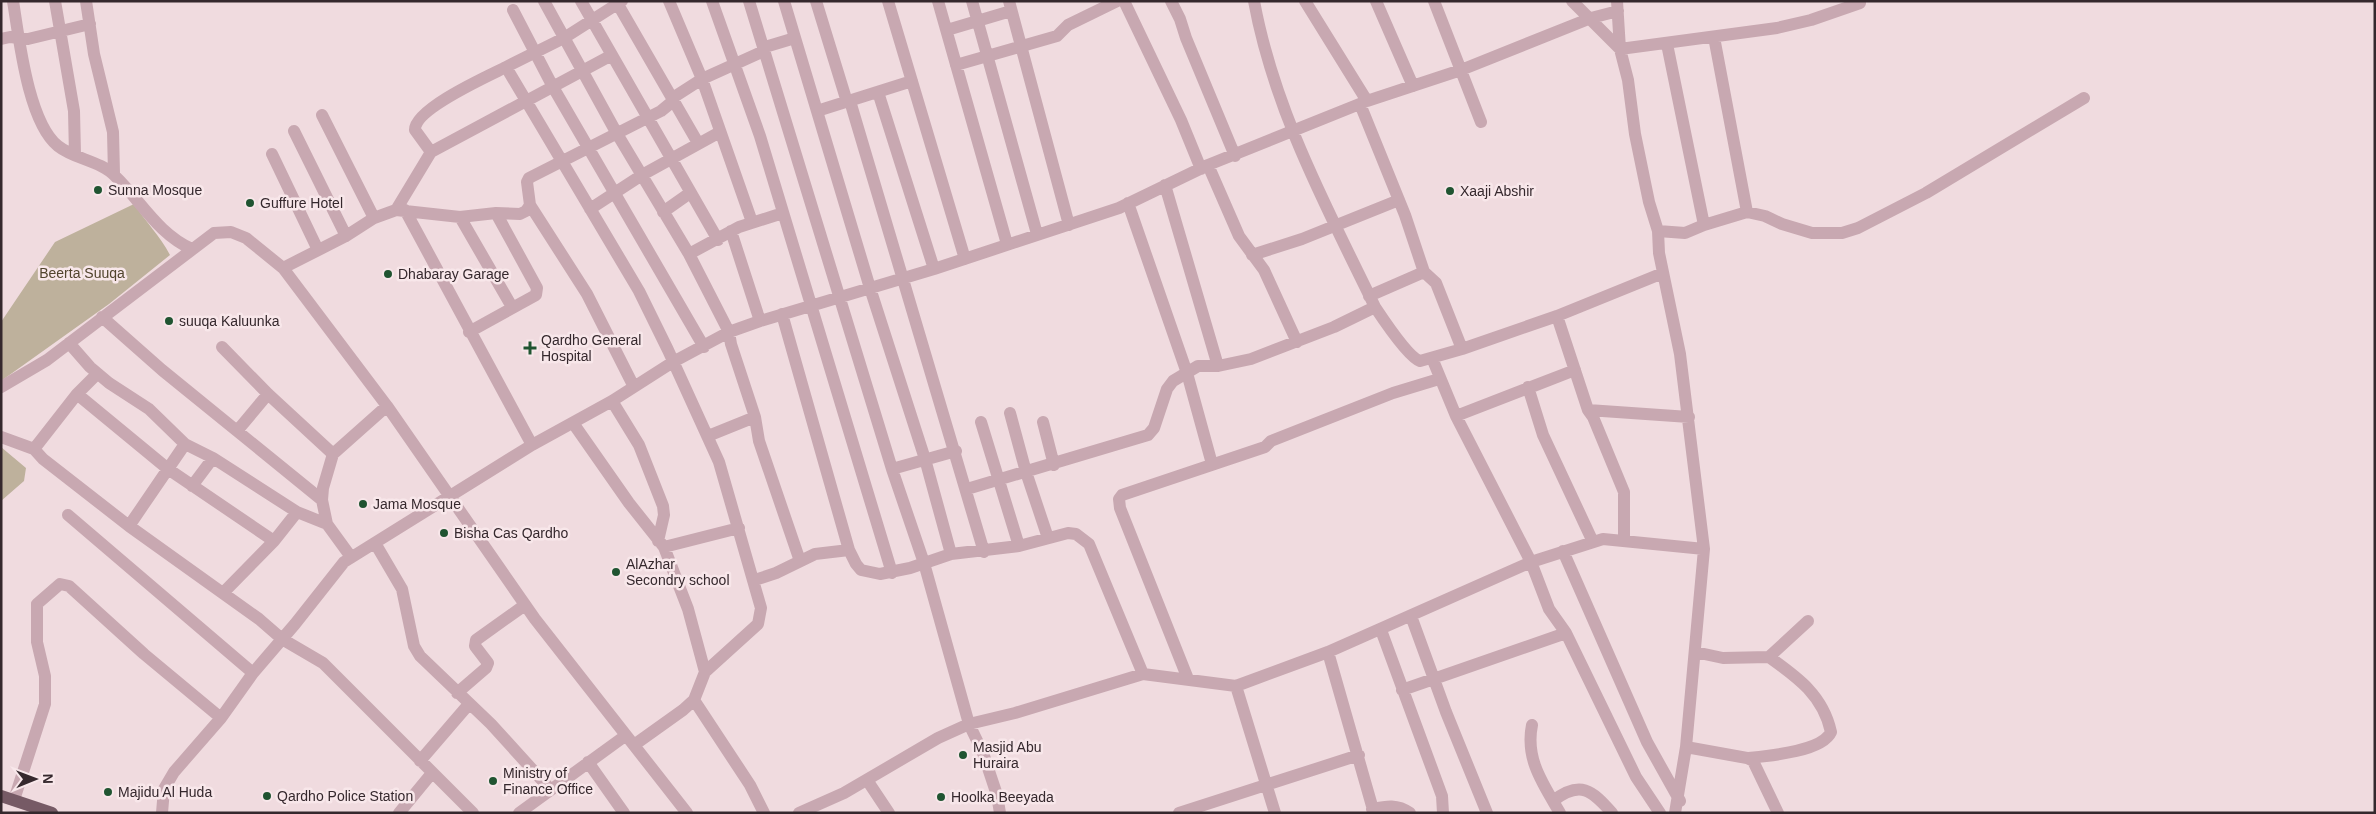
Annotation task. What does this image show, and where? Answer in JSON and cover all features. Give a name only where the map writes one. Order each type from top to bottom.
[{"type":"main road","points":[[8,798],[44,812]]},
{"type":"street","points":[[13,1],[33,102],[44,126],[57,145],[74,156],[114,174],[168,234],[179,243],[192,249]]},
{"type":"street","points":[[55,1],[74,112],[74,156]]},
{"type":"street","points":[[86,1],[94,54],[113,132],[114,174]]},
{"type":"street","points":[[544,1],[616,132],[689,254],[729,332],[731,344],[755,417],[758,441],[800,561]]},
{"type":"street","points":[[581,1],[718,240]]},
{"type":"street","points":[[669,1],[702,79],[752,222]]},
{"type":"street","points":[[712,1],[735,64],[783,213],[892,573]]},
{"type":"street","points":[[749,1],[892,469],[924,562],[969,724],[983,753],[998,795],[1000,813]]},
{"type":"street","points":[[784,1],[870,288],[925,459],[951,554]]},
{"type":"street","points":[[816,1],[849,101],[956,451],[984,552]]},
{"type":"street","points":[[888,1],[965,259]]},
{"type":"street","points":[[938,1],[1007,244]]},
{"type":"street","points":[[972,1],[1037,234]]},
{"type":"street","points":[[956,64],[1057,36],[1068,26],[1117,1]]},
{"type":"street","points":[[1124,1],[1239,236],[1264,270],[1297,342]]},
{"type":"street","points":[[1171,1],[1235,156]]},
{"type":"street","points":[[1254,1],[1261,43],[1292,132],[1372,301],[1389,328],[1415,359],[1420,361],[1462,349],[1557,316],[1663,274]]},
{"type":"street","points":[[1305,1],[1364,102],[1424,272],[1436,283],[1462,349]]},
{"type":"street","points":[[1376,1],[1412,86]]},
{"type":"street","points":[[1434,1],[1481,122]]},
{"type":"street","points":[[1440,14],[1442,1]]},
{"type":"street","points":[[1572,1],[1620,49]]},
{"type":"street","points":[[431,152],[415,130],[419,119],[444,100],[564,38],[619,2],[674,97],[698,143]]},
{"type":"street","points":[[1620,49],[1777,28],[1811,20],[1860,3]]},
{"type":"street","points":[[947,30],[1010,6],[1069,225]]},
{"type":"street","points":[[162,813],[164,789],[169,780],[221,718],[253,672],[282,639],[332,575],[351,557],[450,498],[532,445],[612,401],[673,362],[729,332],[760,321],[934,270],[1037,234],[1069,225],[1128,203],[1205,167],[1364,102],[1461,70],[1618,6],[1620,49],[1628,80],[1635,134],[1649,202],[1658,230],[1659,253],[1680,354],[1704,549],[1686,747],[1679,799],[1675,813]]},
{"type":"street","points":[[514,10],[534,54],[704,347]]},
{"type":"street","points":[[1,38],[28,39],[90,24]]},
{"type":"street","points":[[1714,37],[1747,212]]},
{"type":"street","points":[[634,387],[587,294],[530,205],[527,182],[529,178],[616,132],[647,118],[668,105],[674,97],[702,79],[765,49],[795,38]]},
{"type":"street","points":[[1667,44],[1704,225]]},
{"type":"street","points":[[401,210],[431,152],[527,103],[612,55]]},
{"type":"street","points":[[506,68],[639,291],[708,436],[719,462],[761,608],[758,624],[705,672],[694,700],[684,710],[588,762],[519,813]]},
{"type":"street","points":[[817,111],[912,82]]},
{"type":"street","points":[[878,92],[934,270]]},
{"type":"street","points":[[1658,230],[1685,233],[1747,212],[1765,216],[1782,224],[1812,233],[1835,234],[1858,228],[1934,188],[2084,98]]},
{"type":"street","points":[[322,115],[374,218]]},
{"type":"street","points":[[294,131],[346,236]]},
{"type":"street","points":[[590,209],[670,159],[720,132]]},
{"type":"street","points":[[272,154],[318,250]]},
{"type":"street","points":[[1165,185],[1218,366]]},
{"type":"street","points":[[663,212],[690,193]]},
{"type":"street","points":[[1252,255],[1399,200]]},
{"type":"street","points":[[1128,203],[1187,373],[1212,464]]},
{"type":"street","points":[[283,268],[346,236],[374,218],[401,210],[460,217],[496,213],[520,214],[526,211],[530,205]]},
{"type":"street","points":[[401,210],[532,445]]},
{"type":"street","points":[[469,332],[536,295],[537,288],[496,213]]},
{"type":"street","points":[[689,254],[752,222],[783,213]]},
{"type":"street","points":[[460,217],[512,307]]},
{"type":"street","points":[[1,387],[47,360],[214,233],[231,232],[246,238],[283,268],[387,406],[525,606],[687,813]]},
{"type":"street","points":[[732,232],[760,321]]},
{"type":"street","points":[[967,489],[1054,465],[1148,435],[1154,428],[1167,388],[1173,381],[1201,365],[1218,366],[1251,359],[1297,342],[1424,272]]},
{"type":"street","points":[[782,314],[849,550],[861,570],[880,574],[892,573],[951,554],[984,552],[1019,546],[1068,533],[1076,534],[1089,544],[1143,674]]},
{"type":"street","points":[[1557,316],[1588,410],[1593,417],[1624,492],[1624,541]]},
{"type":"street","points":[[102,317],[162,370],[322,500]]},
{"type":"street","points":[[69,343],[98,374],[149,409],[185,444],[213,458],[297,512],[327,524]]},
{"type":"street","points":[[222,346],[268,394],[333,454]]},
{"type":"street","points":[[1432,358],[1439,379],[1456,416],[1531,562],[1550,609],[1566,633],[1636,777],[1660,813]]},
{"type":"street","points":[[1456,416],[1575,370]]},
{"type":"street","points":[[34,449],[76,394],[98,374]]},
{"type":"street","points":[[1188,679],[1120,508],[1119,499],[1122,495],[1265,447],[1271,441],[1393,393],[1439,379]]},
{"type":"street","points":[[1528,387],[1543,435],[1594,542]]},
{"type":"street","points":[[76,394],[168,469],[274,540]]},
{"type":"street","points":[[237,431],[268,394]]},
{"type":"street","points":[[612,401],[639,445],[663,506],[661,544]]},
{"type":"street","points":[[351,557],[327,524],[322,500],[333,454],[387,406]]},
{"type":"street","points":[[1588,410],[1689,417]]},
{"type":"street","points":[[1010,412],[1026,472],[1048,538]]},
{"type":"street","points":[[708,436],[755,417]]},
{"type":"street","points":[[981,422],[1019,546]]},
{"type":"street","points":[[1043,422],[1054,465]]},
{"type":"street","points":[[572,423],[661,544],[688,609],[705,672]]},
{"type":"street","points":[[1,437],[34,449],[43,459],[129,526],[282,639],[323,663],[473,813]]},
{"type":"street","points":[[129,526],[185,444]]},
{"type":"street","points":[[892,469],[956,451]]},
{"type":"street","points":[[192,486],[213,458]]},
{"type":"street","points":[[222,593],[274,540],[297,512]]},
{"type":"street","points":[[68,515],[253,672]]},
{"type":"street","points":[[661,544],[739,528]]},
{"type":"street","points":[[799,813],[867,780],[938,738],[969,724],[1015,713],[1143,674],[1236,686],[1328,652],[1531,562],[1603,539],[1704,549]]},
{"type":"street","points":[[375,543],[402,589],[414,646],[420,656],[550,789]]},
{"type":"street","points":[[754,580],[776,573],[815,554],[849,550]]},
{"type":"street","points":[[1564,551],[1646,742],[1679,799],[1684,813]]},
{"type":"street","points":[[8,798],[45,704],[45,676],[37,642],[37,604],[60,584],[69,586],[144,654],[221,718]]},
{"type":"street","points":[[458,693],[486,668],[488,663],[475,646],[476,640],[525,606]]},
{"type":"street","points":[[1411,616],[1446,712],[1487,813]]},
{"type":"street","points":[[1769,657],[1808,621]]},
{"type":"street","points":[[1380,630],[1442,796],[1443,813]]},
{"type":"street","points":[[1402,690],[1566,633]]},
{"type":"street","points":[[1328,652],[1359,755],[1373,811],[1390,805],[1402,807],[1410,813]]},
{"type":"street","points":[[1686,747],[1726,756],[1748,758],[1785,754],[1826,740],[1830,732],[1821,707],[1806,686],[1798,677],[1769,657],[1723,658],[1695,652]]},
{"type":"street","points":[[1236,686],[1275,813]]},
{"type":"street","points":[[694,700],[750,785],[764,813]]},
{"type":"street","points":[[420,760],[469,704]]},
{"type":"street","points":[[1532,725],[1528,742],[1530,756],[1556,807]]},
{"type":"street","points":[[1179,813],[1359,755]]},
{"type":"street","points":[[1748,758],[1756,766],[1778,813]]},
{"type":"street","points":[[588,762],[624,813]]},
{"type":"street","points":[[399,813],[432,773]]},
{"type":"street","points":[[867,780],[889,813]]},
{"type":"street","points":[[1556,807],[1566,791],[1580,789],[1594,793],[1612,813]]},
{"type":"green space","name":"Beerta Suuqa","points":[[134,204],[170,255],[109,304],[1,381],[1,322],[55,242]]},
{"type":"green space","points":[[1,447],[26,468],[24,481],[1,501]]},
{"type":"place","name":"Sunna Mosque","points":[[98,190]]},
{"type":"place","name":"Xaaji Abshir","points":[[1450,191]]},
{"type":"place","name":"Guffure Hotel","points":[[250,203]]},
{"type":"place","name":"Dhabaray Garage","points":[[388,274]]},
{"type":"place","name":"suuqa Kaluunka","points":[[169,321]]},
{"type":"place","name":"Qardho General Hospital","points":[[530,348]]},
{"type":"place","name":"Jama Mosque","points":[[363,504]]},
{"type":"place","name":"Bisha Cas Qardho","points":[[444,533]]},
{"type":"place","name":"AlAzhar Secondry school","points":[[616,572]]},
{"type":"place","name":"Masjid Abu Huraira","points":[[963,755]]},
{"type":"place","name":"Ministry of Finance Office","points":[[493,781]]},
{"type":"place","name":"Majidu Al Huda","points":[[108,792]]},
{"type":"place","name":"Qardho Police Station","points":[[267,796]]},
{"type":"place","name":"Hoolka Beeyada","points":[[941,797]]}]
